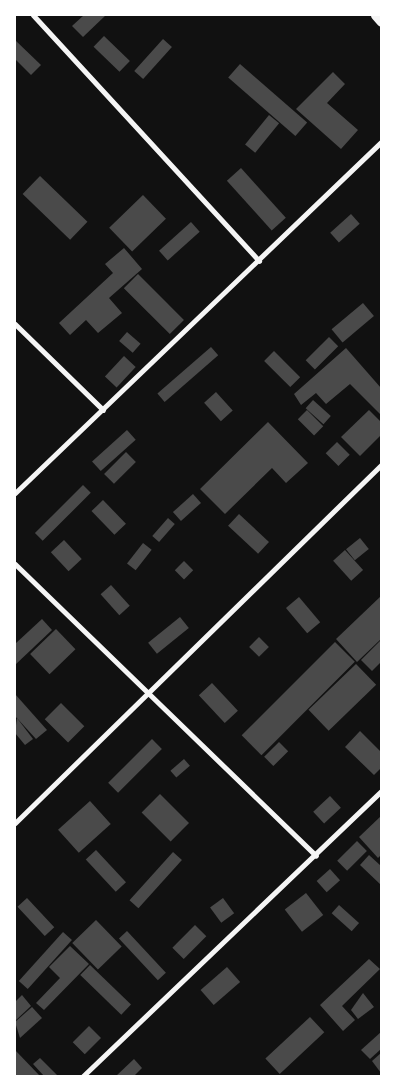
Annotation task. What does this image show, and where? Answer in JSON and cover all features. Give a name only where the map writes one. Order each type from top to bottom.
[{"type":"street","points":[[33,15],[259,261]]},
{"type":"street","points":[[375,15],[381,22]]},
{"type":"street","points":[[15,493],[381,142]]},
{"type":"street","points":[[15,324],[103,410]]},
{"type":"street","points":[[15,823],[381,465]]},
{"type":"street","points":[[15,564],[150,692],[316,856]]},
{"type":"street","points":[[83,1076],[316,856],[381,791]]},
{"type":"building","points":[[84,15],[106,15],[83,37],[72,26]]},
{"type":"building","points":[[104,36],[130,61],[119,72],[94,47]]},
{"type":"building","points":[[163,39],[172,47],[143,79],[134,71]]},
{"type":"building","points":[[15,40],[41,65],[31,75],[15,59]]},
{"type":"building","points":[[240,64],[307,122],[295,136],[228,78]]},
{"type":"building","points":[[333,72],[345,84],[327,103],[358,130],[341,149],[296,109]]},
{"type":"building","points":[[269,115],[279,123],[255,153],[245,145]]},
{"type":"building","points":[[241,168],[286,218],[272,231],[227,181]]},
{"type":"building","points":[[40,176],[87,222],[70,240],[23,194]]},
{"type":"building","points":[[143,195],[166,219],[132,251],[109,228]]},
{"type":"building","points":[[351,214],[360,224],[339,242],[330,233]]},
{"type":"building","points":[[191,222],[200,232],[168,260],[159,251]]},
{"type":"building","points":[[124,248],[142,269],[109,298],[122,313],[98,333],[86,320],[70,335],[59,323],[113,273],[105,264]]},
{"type":"building","points":[[138,274],[184,320],[170,334],[124,288]]},
{"type":"building","points":[[363,303],[374,316],[343,342],[332,329]]},
{"type":"building","points":[[127,332],[141,344],[133,353],[119,341]]},
{"type":"building","points":[[329,337],[338,346],[315,370],[306,360]]},
{"type":"building","points":[[211,347],[218,355],[165,402],[157,394]]},
{"type":"building","points":[[346,348],[381,388],[380,414],[350,384],[326,404],[316,393],[301,405],[294,394]]},
{"type":"building","points":[[274,351],[300,377],[290,387],[264,361]]},
{"type":"building","points":[[124,356],[136,367],[117,387],[105,376]]},
{"type":"building","points":[[216,392],[233,411],[221,421],[204,403]]},
{"type":"building","points":[[313,400],[331,416],[323,424],[306,408]]},
{"type":"building","points":[[307,410],[323,426],[314,435],[298,419]]},
{"type":"building","points":[[369,410],[381,422],[381,435],[360,456],[341,437]]},
{"type":"building","points":[[268,422],[308,463],[286,483],[272,468],[225,514],[200,489]]},
{"type":"building","points":[[127,430],[136,440],[101,471],[92,461]]},
{"type":"building","points":[[337,442],[350,455],[338,466],[326,453]]},
{"type":"building","points":[[126,452],[136,462],[114,484],[104,474]]},
{"type":"building","points":[[83,485],[91,493],[43,541],[35,533]]},
{"type":"building","points":[[193,494],[201,503],[181,521],[173,512]]},
{"type":"building","points":[[103,500],[126,524],[114,535],[91,511]]},
{"type":"building","points":[[239,514],[269,542],[258,554],[228,526]]},
{"type":"building","points":[[168,518],[175,524],[159,542],[152,536]]},
{"type":"building","points":[[360,538],[369,549],[355,560],[346,549]]},
{"type":"building","points":[[64,540],[82,559],[69,571],[51,552]]},
{"type":"building","points":[[143,543],[152,550],[136,570],[127,563]]},
{"type":"building","points":[[345,550],[363,570],[351,581],[333,561]]},
{"type":"building","points":[[184,561],[193,570],[184,579],[175,570]]},
{"type":"building","points":[[111,585],[130,606],[119,615],[101,594]]},
{"type":"building","points":[[381,596],[381,639],[357,662],[336,639]]},
{"type":"building","points":[[299,597],[320,622],[307,633],[286,608]]},
{"type":"building","points":[[180,617],[189,628],[157,654],[148,643]]},
{"type":"building","points":[[42,619],[52,630],[15,665],[15,644]]},
{"type":"building","points":[[56,629],[75,649],[50,674],[30,654]]},
{"type":"building","points":[[259,637],[269,647],[259,657],[249,647]]},
{"type":"building","points":[[381,640],[381,662],[372,671],[361,660]]},
{"type":"building","points":[[335,642],[355,662],[261,755],[242,735]]},
{"type":"building","points":[[356,664],[376,685],[329,731],[309,710]]},
{"type":"building","points":[[212,683],[238,711],[225,723],[199,695]]},
{"type":"building","points":[[15,694],[47,730],[36,739],[15,716]]},
{"type":"building","points":[[61,703],[84,726],[68,743],[45,719]]},
{"type":"building","points":[[17,718],[33,739],[25,745],[15,733]]},
{"type":"building","points":[[360,731],[381,752],[381,768],[374,775],[345,747]]},
{"type":"building","points":[[152,739],[162,749],[118,793],[108,783]]},
{"type":"building","points":[[279,742],[288,751],[273,766],[264,757]]},
{"type":"building","points":[[184,759],[190,766],[176,778],[170,771]]},
{"type":"building","points":[[160,794],[189,823],[171,841],[142,812]]},
{"type":"building","points":[[330,796],[341,808],[324,823],[313,812]]},
{"type":"building","points":[[90,801],[111,824],[79,853],[58,830]]},
{"type":"building","points":[[381,816],[381,855],[378,858],[359,837]]},
{"type":"building","points":[[357,841],[367,851],[347,871],[337,861]]},
{"type":"building","points":[[96,850],[126,882],[116,892],[86,860]]},
{"type":"building","points":[[173,852],[182,860],[138,908],[130,900]]},
{"type":"building","points":[[369,855],[381,866],[381,885],[360,865]]},
{"type":"building","points":[[330,869],[340,880],[327,892],[317,881]]},
{"type":"building","points":[[306,893],[323,915],[302,932],[285,910]]},
{"type":"building","points":[[27,898],[54,927],[45,936],[17,907]]},
{"type":"building","points":[[223,898],[234,913],[221,923],[210,907]]},
{"type":"building","points":[[339,905],[359,923],[352,931],[332,913]]},
{"type":"building","points":[[96,920],[122,947],[98,970],[72,943]]},
{"type":"building","points":[[195,925],[206,936],[184,959],[172,948]]},
{"type":"building","points":[[127,931],[166,973],[158,980],[119,939]]},
{"type":"building","points":[[63,932],[72,940],[28,989],[19,981]]},
{"type":"building","points":[[70,946],[89,964],[44,1010],[36,1003],[60,978],[49,967]]},
{"type":"building","points":[[369,959],[380,969],[342,1006],[355,1020],[343,1031],[320,1005]]},
{"type":"building","points":[[90,965],[131,1005],[121,1015],[80,975]]},
{"type":"building","points":[[227,967],[240,982],[214,1005],[201,990]]},
{"type":"building","points":[[363,993],[374,1007],[358,1019],[351,1010]]},
{"type":"building","points":[[22,995],[31,1006],[15,1021],[15,1002]]},
{"type":"building","points":[[32,1007],[42,1018],[20,1038],[15,1022]]},
{"type":"building","points":[[310,1017],[324,1032],[280,1074],[265,1059]]},
{"type":"building","points":[[89,1026],[101,1038],[85,1054],[73,1042]]},
{"type":"building","points":[[381,1032],[381,1049],[370,1059],[361,1050]]},
{"type":"building","points":[[15,1050],[40,1076],[15,1076]]},
{"type":"building","points":[[381,1053],[381,1073],[372,1061]]},
{"type":"building","points":[[40,1058],[58,1076],[44,1076],[33,1064]]},
{"type":"building","points":[[134,1059],[142,1068],[134,1076],[116,1076]]}]
